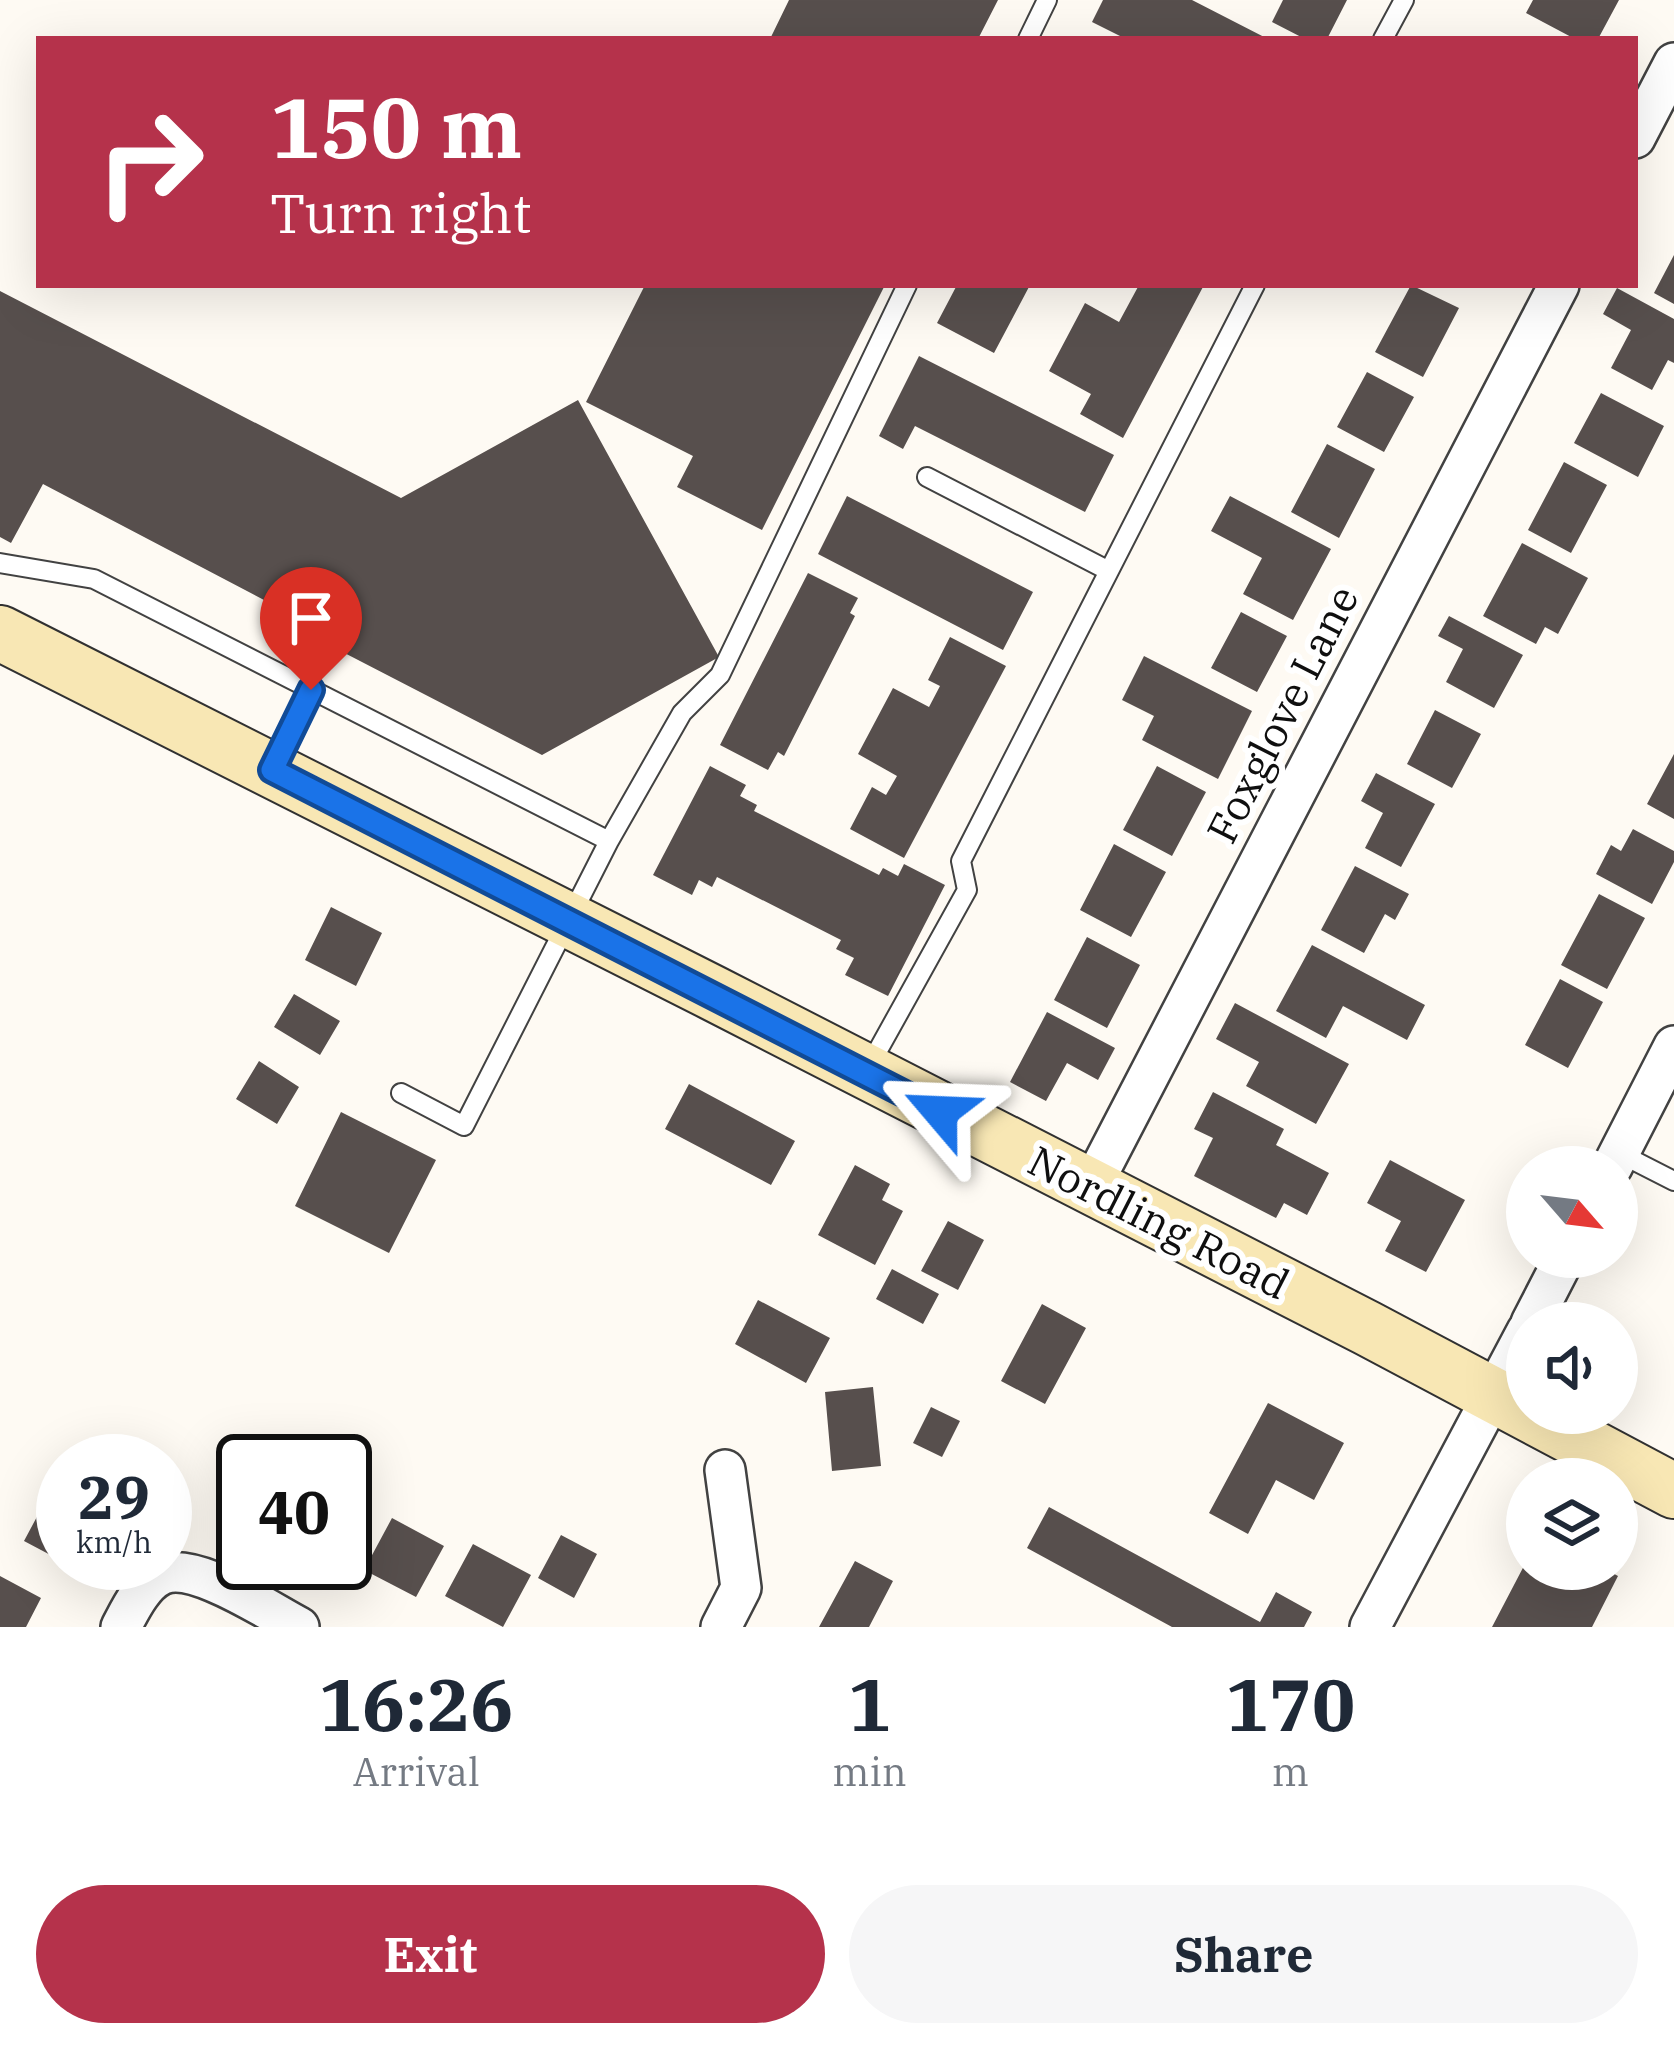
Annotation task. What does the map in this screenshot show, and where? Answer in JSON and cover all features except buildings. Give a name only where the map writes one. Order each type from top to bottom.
[{"type":"street","points":[[1638,132],[1674,63]]},
{"type":"street","name":"Foxglove Lane","points":[[1091,1186],[1557,288]]},
{"type":"street","name":"Nordling Road","points":[[0,633],[1091,1186],[1674,1491]]},
{"type":"street","points":[[1622,1146],[1674,1046]]},
{"type":"street","points":[[1370,1627],[1506,1371]]},
{"type":"street","points":[[721,1627],[741,1588],[725,1470]]},
{"type":"street","points":[[121,1627],[142,1591],[154,1580],[182,1571],[299,1627]]},
{"type":"lane","points":[[1029,36],[1047,0]]},
{"type":"lane","points":[[1385,36],[1404,0]]},
{"type":"lane","points":[[401,1093],[464,1126],[609,841],[682,713],[720,675],[906,288]]},
{"type":"lane","points":[[865,1074],[967,890],[961,861],[1253,288]]},
{"type":"lane","points":[[927,477],[1109,571]]},
{"type":"lane","points":[[0,563],[94,579],[609,841]]},
{"type":"lane","points":[[272,770],[311,690]]},
{"type":"lane","points":[[1638,1168],[1674,1181]]},
{"type":"route","points":[[311,690],[272,770],[940,1112]]}]
